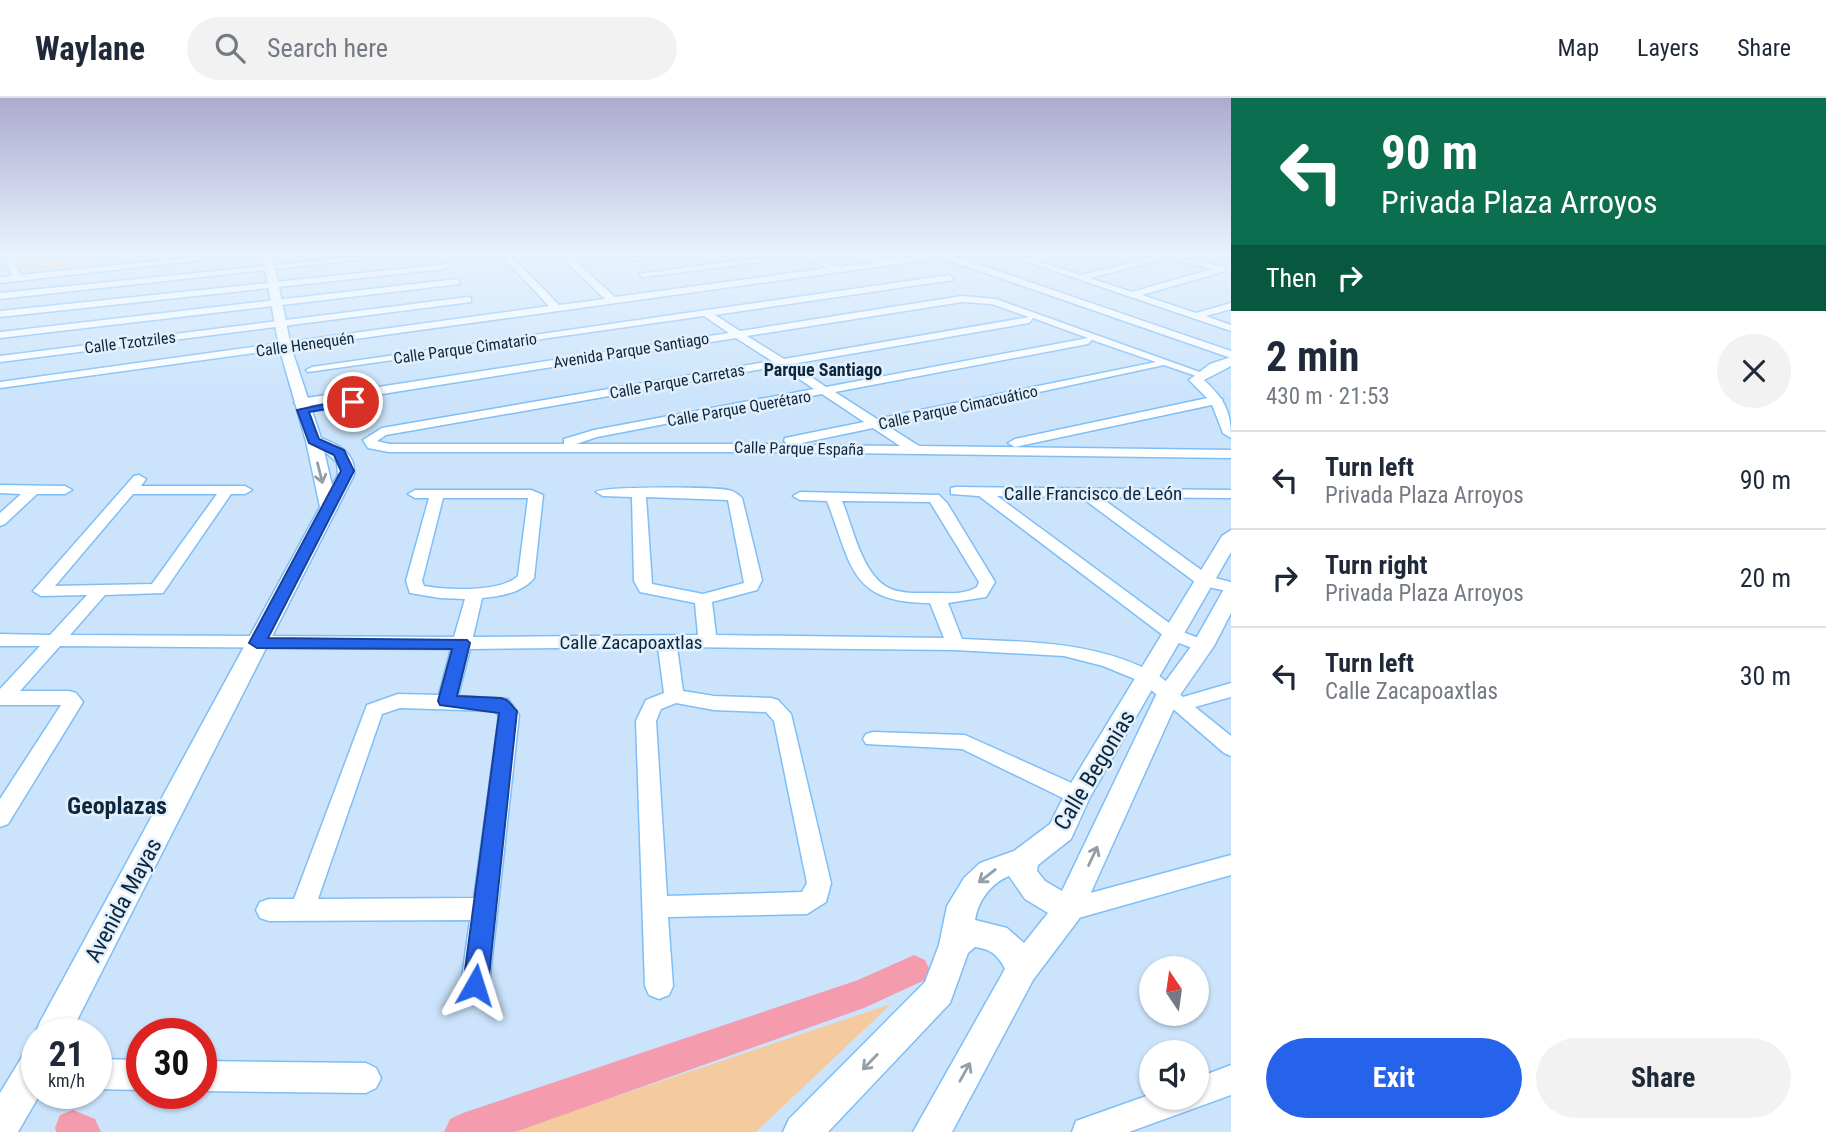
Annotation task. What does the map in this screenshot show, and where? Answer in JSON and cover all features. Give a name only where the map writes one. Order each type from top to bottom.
[{"type":"street","points":[[35,331],[42,300]]},
{"type":"street","points":[[0,314],[119,300]]},
{"type":"street","points":[[0,335],[293,300]]},
{"type":"street","name":"Calle Tzotziles","points":[[0,359],[466,300]]},
{"type":"street","points":[[468,300],[506,352]]},
{"type":"street","points":[[549,300],[556,308]]},
{"type":"street","name":"Calle Henequén","points":[[0,385],[285,347],[490,331],[556,308],[610,300]]},
{"type":"street","name":"Calle Parque Cimatario","points":[[312,370],[490,331],[704,312],[788,300]]},
{"type":"street","name":"Avenida Parque Santiago","points":[[301,406],[519,364],[742,336],[946,300]]},
{"type":"street","name":"Avenida Parque Santiago","points":[[978,300],[993,301],[1199,378]]},
{"type":"street","points":[[1076,300],[1231,355]]},
{"type":"street","points":[[1148,300],[1231,328]]},
{"type":"street","points":[[277,302],[285,347],[313,441],[328,505]]},
{"type":"street","name":"Avenida Parque Santiago","points":[[301,406],[955,305],[977,305],[1029,320],[1199,378]]},
{"type":"street","points":[[1196,316],[1231,306]]},
{"type":"street","points":[[704,312],[915,450]]},
{"type":"street","name":"Calle Parque Carretas","points":[[369,440],[382,432],[1029,320]]},
{"type":"street","name":"Calle Parque Querétaro","points":[[556,446],[594,434],[1088,341]]},
{"type":"street","points":[[1231,361],[1199,378],[1224,400],[1231,433]]},
{"type":"street","name":"Calle Parque Cimacuático","points":[[755,448],[1160,365]]},
{"type":"street","points":[[984,450],[1224,400]]},
{"type":"street","name":"Calle Parque España","points":[[369,440],[373,445],[389,448],[556,446],[1231,454]]},
{"type":"street","name":"Avenida Mayas","points":[[60,1018],[346,475],[347,465],[340,453],[313,441]]},
{"type":"street","points":[[227,489],[162,585],[150,591],[41,592],[135,484],[227,489],[245,490]]},
{"type":"street","points":[[0,489],[65,490]]},
{"type":"street","points":[[0,521],[33,489]]},
{"type":"street","points":[[603,492],[639,491],[726,495],[735,498],[754,580],[751,586],[703,599],[646,588],[642,580],[639,491]]},
{"type":"street","name":"Calle Francisco de León","points":[[956,491],[1231,494]]},
{"type":"street","points":[[983,492],[1174,635],[1203,646]]},
{"type":"street","points":[[1085,493],[1205,580],[1231,587]]},
{"type":"street","points":[[415,494],[438,494],[536,495],[525,582],[510,590],[475,593],[425,592],[414,585],[438,494]]},
{"type":"street","points":[[800,496],[929,497],[937,500],[986,586],[975,595],[937,598],[890,594],[871,584],[832,497]]},
{"type":"street","name":"Calle Begonias","points":[[932,1132],[1021,970],[1068,910],[1166,692],[1174,635],[1231,536]]},
{"type":"street","points":[[1,698],[99,592]]},
{"type":"street","points":[[447,701],[475,593]]},
{"type":"street","name":"Calle Begonias","points":[[802,1132],[938,992],[955,945],[962,906],[974,887],[989,871],[1024,859],[1061,831],[1077,795],[1203,646],[1231,593]]},
{"type":"street","points":[[937,598],[955,645]]},
{"type":"street","points":[[703,599],[708,641]]},
{"type":"street","name":"Calle Zacapoaxtlas","points":[[0,640],[257,643],[708,641],[955,645],[1064,650],[1109,661],[1166,692],[1231,748]]},
{"type":"street","points":[[667,642],[674,696]]},
{"type":"street","points":[[1166,692],[1231,690]]},
{"type":"street","points":[[656,907],[807,903],[814,900],[819,889],[782,713],[762,704],[714,703],[674,696],[653,705],[646,721],[659,986]]},
{"type":"street","points":[[0,818],[74,702],[69,698],[1,698]]},
{"type":"street","points":[[302,909],[370,714],[379,706],[398,701],[501,704],[509,715],[475,985]]},
{"type":"street","points":[[873,739],[965,742],[1077,795]]},
{"type":"street","points":[[1024,859],[1023,874],[1035,890],[1068,910],[1231,865]]},
{"type":"street","points":[[269,909],[484,909]]},
{"type":"street","points":[[955,945],[969,933],[992,934],[1013,949],[1021,970]]},
{"type":"street","points":[[217,1076],[366,1078]]},
{"type":"street","points":[[1209,1088],[1231,1080]]},
{"type":"street","points":[[0,1128],[21,1093]]},
{"type":"street","points":[[1087,1132],[1148,1110]]},
{"type":"shaded area","points":[[891,1004],[756,1132],[510,1132]]},
{"type":"waterway","points":[[463,1132],[864,993],[914,970]]},
{"type":"waterway","points":[[73,1128],[82,1132]]},
{"type":"district","name":"Parque Santiago","points":[[823,370]]},
{"type":"district","name":"Geoplazas","points":[[117,806]]},
{"type":"route","points":[[353,402],[302,410],[313,441],[340,453],[347,465],[347,471],[257,643],[461,643],[447,701],[501,704],[508,711],[475,985]]}]
